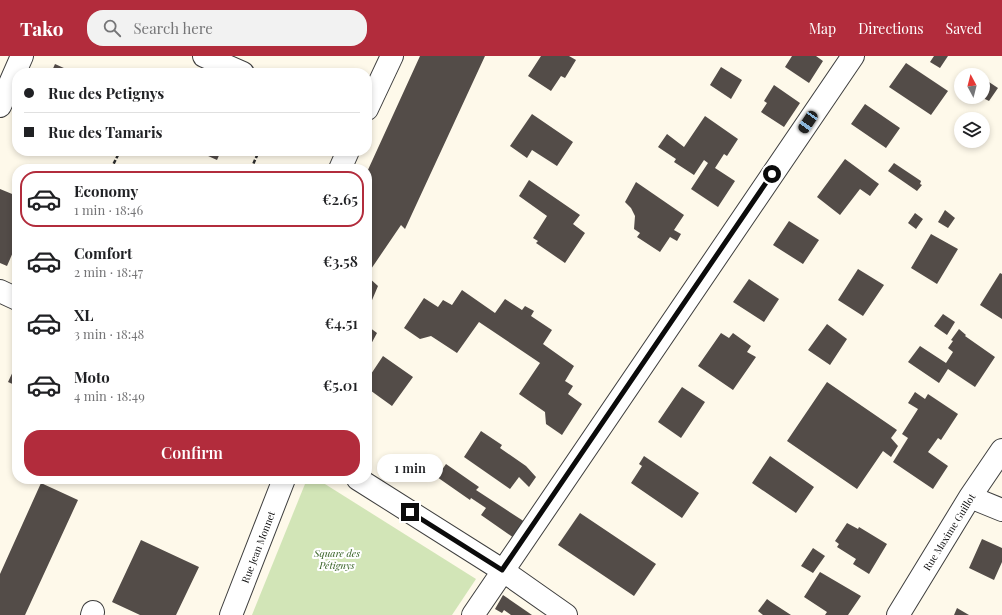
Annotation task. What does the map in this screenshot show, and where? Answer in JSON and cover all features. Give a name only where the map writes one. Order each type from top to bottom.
[{"type":"street","points":[[17,68],[22,56]]},
{"type":"street","points":[[204,56],[232,68]]},
{"type":"street","points":[[372,98],[392,56]]},
{"type":"street","points":[[473,615],[502,570],[853,56]]},
{"type":"street","points":[[0,106],[12,79]]},
{"type":"street","points":[[0,291],[12,297]]},
{"type":"street","name":"Rue Maxime Guillot","points":[[898,615],[970,497],[1002,450]]},
{"type":"street","name":"Rue Jean Monnet","points":[[231,615],[282,484]]},
{"type":"street","points":[[366,484],[502,570],[566,615]]},
{"type":"street","points":[[970,497],[1002,510]]},
{"type":"green space","name":"Square des Pétignys","points":[[305,484],[325,484],[476,579],[452,615],[252,615]]},
{"type":"building","points":[[420,56],[485,56],[405,229],[401,225],[372,268],[372,164],[371,164]]},
{"type":"building","points":[[541,56],[569,56],[576,60],[565,78],[561,76],[551,91],[528,76]]},
{"type":"building","points":[[792,56],[816,56],[823,61],[809,83],[785,67]]},
{"type":"building","points":[[934,56],[948,56],[940,68],[930,62]]},
{"type":"building","points":[[906,63],[948,91],[931,115],[889,87]]},
{"type":"building","points":[[55,64],[64,68],[53,68]]},
{"type":"building","points":[[721,67],[742,80],[731,99],[710,85]]},
{"type":"building","points":[[990,83],[998,88],[990,100]]},
{"type":"building","points":[[774,85],[800,103],[784,127],[761,112],[767,103],[764,101]]},
{"type":"building","points":[[865,104],[900,128],[886,148],[851,124]]},
{"type":"building","points":[[532,114],[573,142],[557,166],[532,150],[527,158],[510,146]]},
{"type":"building","points":[[705,116],[738,139],[727,156],[724,154],[715,168],[735,181],[718,207],[691,189],[708,163],[704,160],[694,175],[674,162],[676,159],[658,147],[667,134],[684,147]]},
{"type":"building","points":[[208,156],[219,156],[217,160]]},
{"type":"building","points":[[845,159],[879,184],[870,196],[860,189],[840,215],[817,197]]},
{"type":"building","points":[[894,163],[921,181],[920,184],[922,185],[917,191],[888,171]]},
{"type":"building","points":[[529,180],[580,215],[573,224],[585,233],[565,263],[536,243],[538,241],[533,238],[547,216],[519,196]]},
{"type":"building","points":[[636,182],[684,215],[674,230],[681,234],[677,241],[670,237],[660,252],[637,237],[640,233],[634,229],[635,216],[631,208],[625,202]]},
{"type":"building","points":[[0,189],[12,194],[12,254],[7,266],[0,263]]},
{"type":"building","points":[[945,210],[955,218],[948,228],[938,222]]},
{"type":"building","points":[[915,213],[923,219],[916,229],[908,223]]},
{"type":"building","points":[[789,221],[819,240],[803,264],[773,245]]},
{"type":"building","points":[[931,234],[958,249],[937,284],[911,268]]},
{"type":"building","points":[[858,269],[884,285],[863,316],[838,300]]},
{"type":"building","points":[[1000,273],[1002,274],[1002,319],[980,305]]},
{"type":"building","points":[[749,279],[779,299],[764,322],[733,302]]},
{"type":"building","points":[[372,281],[378,286],[372,300]]},
{"type":"building","points":[[462,290],[495,313],[505,299],[522,310],[525,306],[534,311],[531,316],[552,330],[543,344],[574,366],[565,381],[573,386],[568,394],[582,404],[562,435],[546,424],[545,412],[519,394],[540,363],[479,322],[457,353],[431,336],[420,339],[404,328],[424,298],[438,307],[443,300],[452,305]]},
{"type":"building","points":[[943,314],[955,322],[947,335],[934,326]]},
{"type":"building","points":[[827,324],[847,339],[830,365],[808,350]]},
{"type":"building","points":[[372,329],[377,333],[372,342]]},
{"type":"building","points":[[959,329],[966,335],[965,336],[995,357],[975,387],[948,369],[939,383],[908,362],[920,346],[946,363],[953,352],[948,348],[953,341],[951,340]]},
{"type":"building","points":[[721,333],[729,338],[733,333],[751,346],[747,352],[756,357],[733,390],[698,366]]},
{"type":"building","points":[[383,356],[413,377],[392,406],[372,392],[372,372]]},
{"type":"building","points":[[12,374],[12,384],[8,382]]},
{"type":"building","points":[[827,382],[897,430],[891,438],[898,446],[891,457],[883,451],[857,489],[787,441]]},
{"type":"building","points":[[682,387],[705,402],[681,438],[658,422]]},
{"type":"building","points":[[915,392],[925,399],[928,394],[958,414],[941,440],[938,438],[928,452],[948,466],[933,489],[893,462],[908,438],[902,434],[918,409],[908,403]]},
{"type":"building","points":[[481,431],[502,445],[500,448],[526,466],[536,477],[529,487],[519,477],[510,489],[464,457]]},
{"type":"building","points":[[644,456],[699,493],[682,518],[631,483],[642,466],[639,464]]},
{"type":"building","points":[[770,456],[814,487],[796,513],[752,483]]},
{"type":"building","points":[[446,464],[479,487],[476,490],[525,522],[514,538],[481,515],[486,508],[471,498],[470,500],[437,477]]},
{"type":"building","points":[[41,484],[78,500],[25,615],[0,615],[0,574]]},
{"type":"building","points":[[580,513],[656,564],[634,596],[558,545]]},
{"type":"building","points":[[847,523],[858,529],[859,527],[887,544],[869,574],[853,564],[856,559],[837,547],[839,544],[835,541]]},
{"type":"building","points":[[982,539],[1002,548],[1002,562],[994,580],[969,568]]},
{"type":"building","points":[[141,540],[199,567],[176,615],[140,615],[112,602]]},
{"type":"building","points":[[813,548],[825,556],[813,573],[801,566]]},
{"type":"building","points":[[820,572],[861,596],[848,615],[825,615],[827,612],[804,597]]},
{"type":"building","points":[[503,595],[532,615],[511,615],[504,610],[502,613],[495,609]]},
{"type":"building","points":[[767,599],[791,615],[763,615],[758,611]]},
{"type":"building","points":[[957,608],[969,615],[954,615]]},
{"type":"route","points":[[410,512],[502,570],[772,174]]}]
